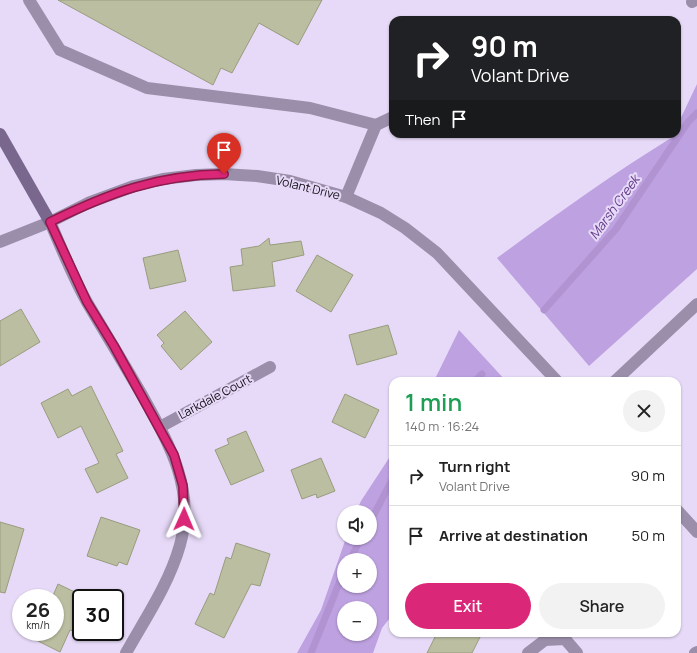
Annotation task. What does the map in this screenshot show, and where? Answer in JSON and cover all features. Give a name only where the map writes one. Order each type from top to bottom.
[{"type":"street","points":[[29,0],[60,50],[147,88],[310,108],[376,125],[389,119]]},
{"type":"street","points":[[346,197],[376,125]]},
{"type":"street","points":[[0,134],[50,222],[87,302],[160,427],[174,455],[183,486],[184,505],[180,545],[164,586],[126,653]]},
{"type":"street","name":"Volant Drive","points":[[0,242],[50,222],[88,203],[134,186],[163,179],[196,175],[258,176],[290,181],[346,197],[381,213],[405,228],[437,253],[554,377]]},
{"type":"street","points":[[619,377],[697,304]]},
{"type":"street","name":"Larkdale Court","points":[[160,427],[270,367]]},
{"type":"street","points":[[681,514],[697,532]]},
{"type":"street","points":[[528,653],[545,640],[565,640],[577,653]]},
{"type":"shaded area","points":[[697,84],[697,269],[589,366],[497,258],[627,166],[671,138],[681,138],[681,118]]},
{"type":"shaded area","points":[[459,330],[502,377],[436,377]]},
{"type":"shaded area","points":[[389,458],[389,619],[382,628],[373,653],[297,653],[321,610],[337,564],[337,593],[377,593],[377,553],[341,553],[344,545],[377,545],[377,505],[359,505]]},
{"type":"building","points":[[58,0],[322,0],[298,45],[259,23],[232,73],[221,68],[213,85]]},
{"type":"building","points":[[269,238],[270,245],[301,241],[304,255],[272,262],[275,286],[233,291],[230,267],[243,265],[241,249],[259,246]]},
{"type":"building","points":[[178,250],[186,281],[150,289],[143,258]]},
{"type":"building","points":[[317,255],[353,275],[331,312],[296,291]]},
{"type":"building","points":[[21,309],[40,342],[0,366],[0,321]]},
{"type":"building","points":[[185,311],[212,342],[181,370],[161,346],[164,343],[157,335]]},
{"type":"building","points":[[388,325],[397,354],[357,365],[349,335]]},
{"type":"building","points":[[91,386],[123,451],[116,454],[128,478],[97,493],[85,469],[99,463],[81,426],[58,438],[41,403],[68,389],[72,396]]},
{"type":"building","points":[[345,394],[379,410],[365,438],[332,422]]},
{"type":"building","points":[[246,431],[264,471],[231,485],[215,450],[229,444],[227,439]]},
{"type":"building","points":[[321,458],[335,491],[317,498],[316,494],[302,499],[291,470]]},
{"type":"building","points":[[101,517],[140,530],[127,565],[119,562],[117,566],[87,556]]},
{"type":"building","points":[[0,522],[24,529],[5,593],[0,592]]},
{"type":"building","points":[[236,543],[270,554],[260,586],[251,584],[224,638],[195,624],[210,593],[214,595],[226,557],[231,559]]},
{"type":"building","points":[[58,584],[72,591],[72,631],[70,630],[60,652],[38,641],[64,641],[64,589],[56,589]]},
{"type":"building","points":[[435,637],[480,637],[472,653],[427,653]]},
{"type":"waterway","name":"Marsh Creek","points":[[681,132],[688,122],[697,113]]},
{"type":"waterway","name":"Marsh Creek","points":[[544,310],[616,229],[677,138]]},
{"type":"waterway","name":"Marsh Creek","points":[[479,377],[482,374]]},
{"type":"waterway","name":"Marsh Creek","points":[[377,509],[389,486]]},
{"type":"waterway","name":"Marsh Creek","points":[[354,553],[358,545]]},
{"type":"waterway","name":"Marsh Creek","points":[[311,653],[337,588]]},
{"type":"route","points":[[184,519],[183,486],[174,455],[160,427],[114,346],[87,302],[50,222],[88,203],[134,186],[163,179],[196,175],[224,174]]}]
